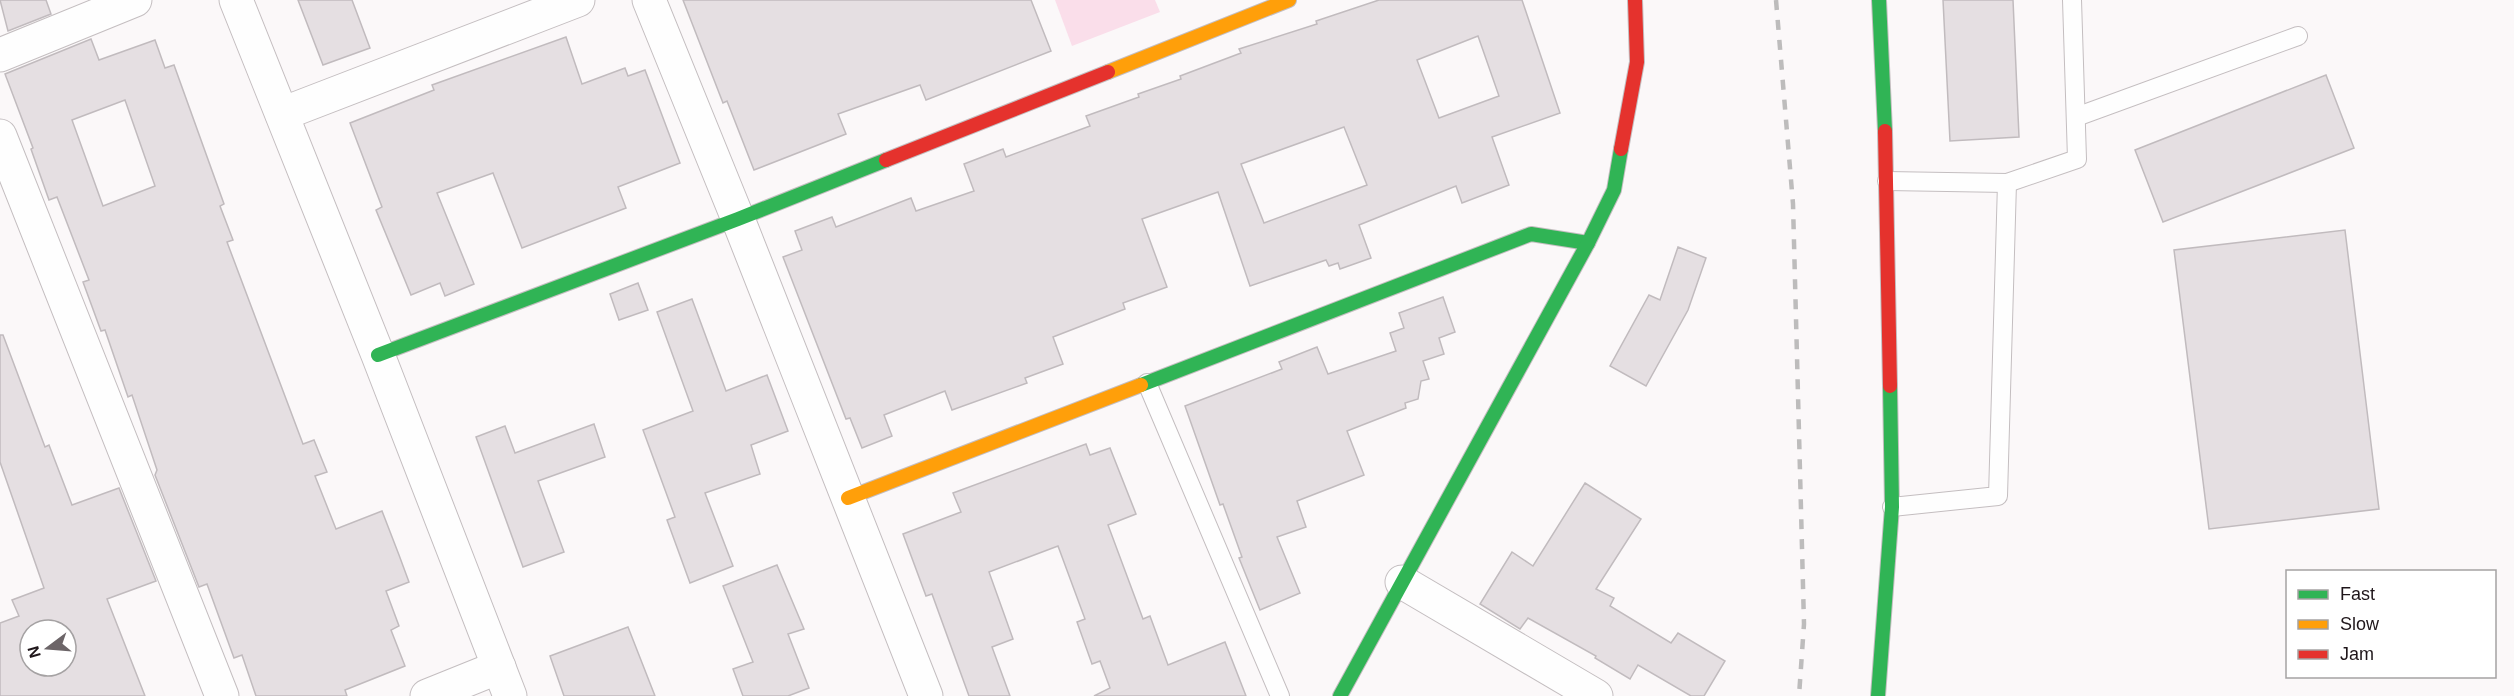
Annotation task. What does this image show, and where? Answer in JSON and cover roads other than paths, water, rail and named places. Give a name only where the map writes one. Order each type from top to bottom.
[{"type":"street","points":[[0,55],[135,0]]},
{"type":"street","points":[[237,0],[504,681],[427,696]]},
{"type":"street","points":[[282,114],[578,0]]},
{"type":"street","points":[[649,0],[926,696]]},
{"type":"street","points":[[378,355],[738,219],[1289,0]]},
{"type":"street","points":[[1340,696],[1588,243],[1614,190],[1637,62],[1635,0]]},
{"type":"street","points":[[1878,696],[1892,507],[1887,181],[1879,0]]},
{"type":"street","points":[[0,136],[222,696]]},
{"type":"street","points":[[848,498],[1531,234],[1588,243]]},
{"type":"street","points":[[1402,582],[1596,696]]},
{"type":"lane","points":[[1887,181],[2007,183],[2077,159],[2072,0]]},
{"type":"lane","points":[[2076,117],[2298,36]]},
{"type":"lane","points":[[1892,507],[1998,496],[2007,183]]},
{"type":"lane","points":[[1147,383],[1280,696]]},
{"type":"railway","points":[[1776,0],[1793,204],[1804,624],[1799,696]]}]
